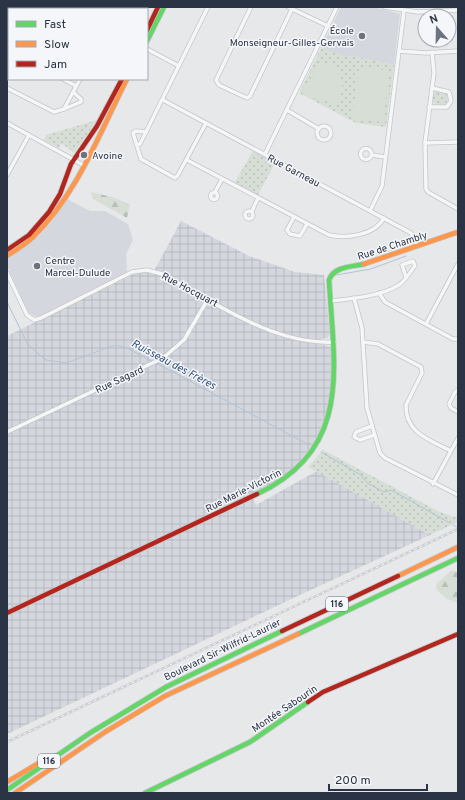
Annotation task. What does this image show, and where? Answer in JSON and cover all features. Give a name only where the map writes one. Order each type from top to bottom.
[{"type":"main road","points":[[148,28],[158,7]]},
{"type":"main road","points":[[148,39],[164,7]]},
{"type":"main road","points":[[7,250],[46,221],[58,198],[74,159],[97,126],[121,80]]},
{"type":"main road","points":[[7,256],[25,245],[46,221],[86,166],[100,130],[126,80]]},
{"type":"main road","name":"Rue de Chambly","points":[[332,272],[337,269],[373,262],[458,232]]},
{"type":"main road","name":"Rue Marie-Victorin","points":[[7,613],[266,490],[292,474],[315,447],[330,414],[336,382],[329,278],[332,272]]},
{"type":"main road","name":"Boulevard Sir-Wilfrid-Laurier","points":[[7,790],[90,733],[142,700],[185,677],[458,547]]},
{"type":"main road","name":"Boulevard Sir-Wilfrid-Laurier","points":[[15,793],[109,730],[165,696],[458,558]]},
{"type":"main road","name":"Montée Sabourin","points":[[145,793],[250,742],[323,692],[458,634]]},
{"type":"main road","points":[[7,782],[90,733]]},
{"type":"main road","points":[[22,793],[33,781]]},
{"type":"street","points":[[137,145],[140,144],[163,100],[208,7]]},
{"type":"street","points":[[251,7],[216,82],[222,87],[248,98],[290,8],[328,26]]},
{"type":"street","points":[[265,154],[337,7]]},
{"type":"street","points":[[384,7],[404,11],[428,12],[458,10]]},
{"type":"street","points":[[370,210],[381,188],[404,11]]},
{"type":"street","points":[[148,50],[179,66]]},
{"type":"street","points":[[399,51],[458,51]]},
{"type":"street","points":[[432,52],[434,71],[425,143],[426,191],[458,209]]},
{"type":"street","points":[[65,80],[76,86]]},
{"type":"street","points":[[64,108],[79,80]]},
{"type":"street","points":[[7,88],[52,112],[81,102],[81,99],[73,92]]},
{"type":"street","points":[[429,107],[447,107],[451,102],[451,95],[448,91],[432,88]]},
{"type":"street","name":"Rue Garneau","points":[[163,100],[412,233],[418,246]]},
{"type":"street","points":[[287,110],[319,129]]},
{"type":"street","points":[[7,123],[86,166]]},
{"type":"street","points":[[146,132],[134,132],[143,161],[173,178],[178,176],[206,123]]},
{"type":"street","points":[[7,175],[28,135]]},
{"type":"street","points":[[425,143],[458,142]]},
{"type":"street","points":[[372,155],[385,156]]},
{"type":"street","points":[[187,160],[327,234],[345,237],[377,228],[384,218]]},
{"type":"street","points":[[215,192],[222,179]]},
{"type":"street","points":[[252,211],[258,198]]},
{"type":"street","points":[[294,217],[287,230],[289,234],[300,236],[307,224]]},
{"type":"street","points":[[331,301],[379,293],[397,286],[406,277],[415,265],[413,261],[402,265],[406,277]]},
{"type":"street","points":[[426,324],[458,264]]},
{"type":"street","name":"Rue Hocquart","points":[[7,273],[27,315],[35,320],[140,270],[150,270],[160,273],[256,325],[279,335],[308,341],[334,342]]},
{"type":"street","points":[[379,293],[384,301],[453,339],[458,340]]},
{"type":"street","points":[[354,298],[362,324],[367,406],[379,451],[383,456],[433,484],[458,495]]},
{"type":"street","name":"Rue Sagard","points":[[7,432],[163,358],[184,340],[208,299]]},
{"type":"street","points":[[363,342],[378,344],[421,368],[422,373],[406,405],[411,425],[415,432],[451,451]]},
{"type":"street","points":[[458,390],[454,392],[449,404],[451,408],[458,412]]},
{"type":"street","points":[[372,426],[356,432],[354,436],[358,440],[374,435]]},
{"type":"street","points":[[433,484],[458,438]]},
{"type":"shaded area","name":"École Monseigneur-Gilles-Gervais","points":[[341,7],[373,7],[400,14],[394,65],[357,57],[342,56],[321,48]]},
{"type":"shaded area","points":[[67,199],[90,211],[105,211],[128,224],[133,240],[126,254],[127,272],[39,316],[34,316],[28,312],[7,266],[7,260],[40,235],[52,221]]},
{"type":"shaded area","points":[[181,221],[249,256],[295,272],[324,275],[330,333],[328,338],[321,339],[321,344],[331,348],[333,374],[332,392],[326,419],[315,442],[294,468],[275,482],[251,494],[256,505],[317,471],[430,535],[289,600],[7,734],[7,336],[134,274],[143,272],[153,273]]},
{"type":"green space","points":[[321,48],[342,56],[357,57],[394,65],[386,127],[356,123],[299,93]]},
{"type":"green space","points":[[320,61],[333,67],[341,79],[342,92],[336,106],[318,97],[317,100],[306,95],[304,89]]},
{"type":"green space","points":[[359,67],[390,71],[383,122],[352,118]]},
{"type":"green space","points":[[437,90],[443,90],[448,95],[446,104],[443,106],[437,106],[432,101],[432,95]]},
{"type":"green space","points":[[97,120],[74,153],[63,144],[60,145],[60,148],[44,140],[46,135]]},
{"type":"green space","points":[[253,151],[275,163],[258,195],[235,182]]},
{"type":"green space","points":[[91,192],[112,197],[130,204],[127,218],[93,199]]},
{"type":"green space","points":[[323,450],[440,512],[454,517],[458,516],[458,522],[430,535],[308,467]]},
{"type":"green space","points":[[452,570],[458,573],[458,603],[447,599],[437,590],[436,584]]},
{"type":"waterway","points":[[336,275],[371,269],[406,256]]},
{"type":"waterway","name":"Ruisseau des Frères","points":[[7,302],[28,345],[46,360],[66,363],[115,345],[127,348],[153,362]]},
{"type":"waterway","name":"Ruisseau des Frères","points":[[156,363],[309,445]]},
{"type":"waterway","name":"Ruisseau des Frères","points":[[321,452],[361,475],[367,483],[384,492],[391,490],[448,522]]},
{"type":"waterway","name":"Ruisseau des Frères","points":[[453,525],[457,527]]},
{"type":"railway","points":[[7,742],[458,529]]},
{"type":"traffic: fast","points":[[148,39],[164,7]]},
{"type":"traffic: fast","points":[[257,494],[288,475],[309,454],[323,430],[331,403],[334,375],[329,280],[331,275],[339,270],[364,264]]},
{"type":"traffic: fast","points":[[298,634],[458,558]]},
{"type":"traffic: fast","points":[[7,790],[90,733],[166,687],[282,631]]},
{"type":"traffic: fast","points":[[145,793],[250,742],[308,702]]},
{"type":"traffic: slow","points":[[7,256],[32,238],[62,203],[86,163],[127,80]]},
{"type":"traffic: slow","points":[[364,264],[458,232]]},
{"type":"traffic: slow","points":[[398,576],[458,547]]},
{"type":"traffic: slow","points":[[15,793],[105,732],[165,696],[298,634]]},
{"type":"traffic: slow","points":[[7,782],[44,760]]},
{"type":"traffic: jam","points":[[148,28],[158,7]]},
{"type":"traffic: jam","points":[[7,250],[29,235],[49,212],[60,194],[71,164],[97,126],[121,80]]},
{"type":"traffic: jam","points":[[7,613],[257,494]]},
{"type":"traffic: jam","points":[[282,631],[398,576]]},
{"type":"traffic: jam","points":[[308,702],[323,692],[458,634]]},
{"type":"place","name":"École Monseigneur-Gilles-Gervais","points":[[362,36]]},
{"type":"place","name":"Avoine","points":[[84,155]]},
{"type":"place","name":"Centre Marcel-Dulude","points":[[37,266]]}]
